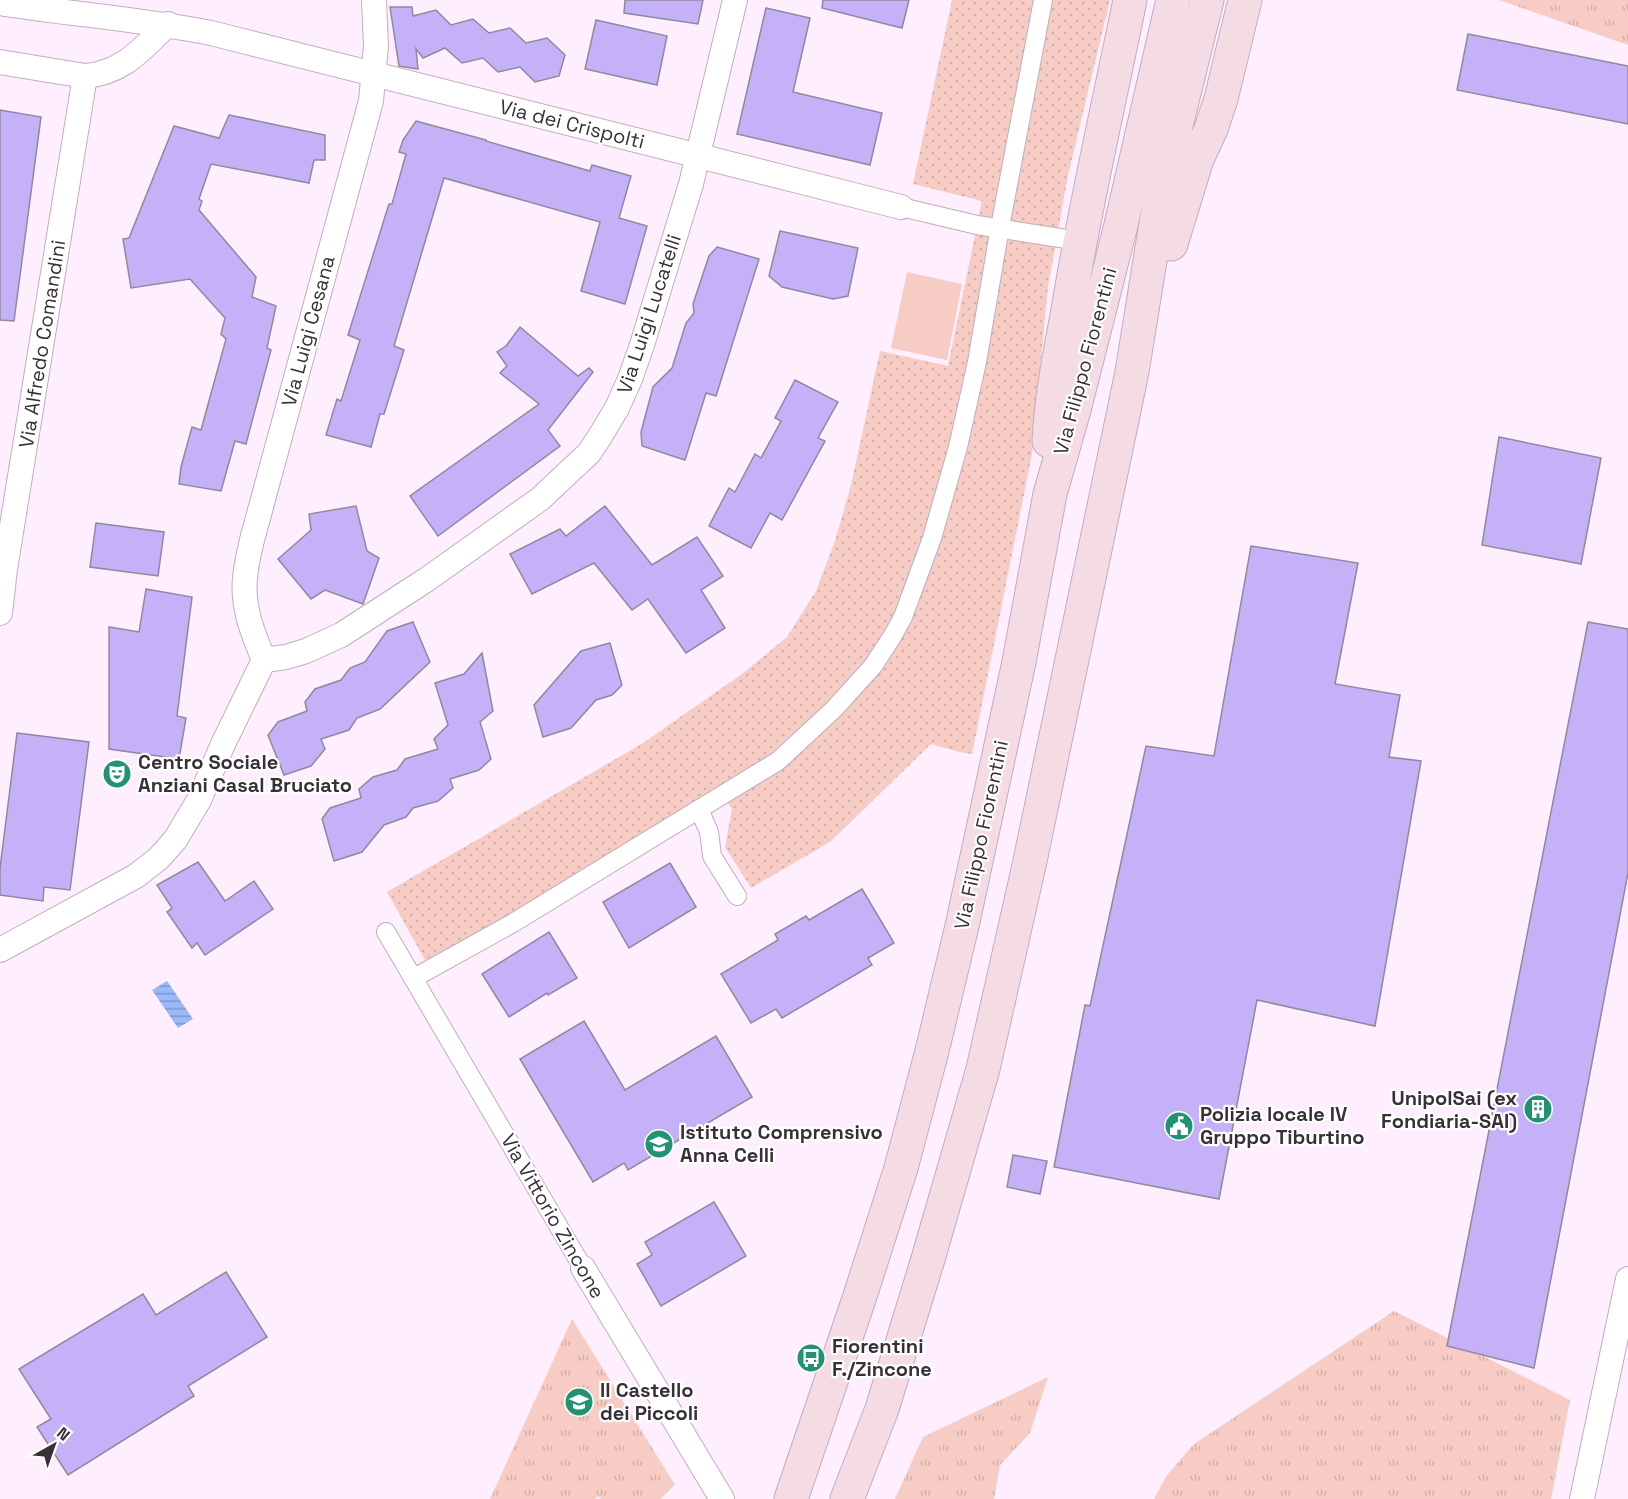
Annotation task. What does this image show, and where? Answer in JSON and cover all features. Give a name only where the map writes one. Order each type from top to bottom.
[{"type":"main road","points":[[1050,494],[1048,446],[1052,401],[1079,241],[1130,0]]},
{"type":"main road","points":[[1150,168],[1173,0]]},
{"type":"main road","points":[[1150,168],[1207,0]]},
{"type":"main road","points":[[1132,372],[1189,182],[1221,99],[1245,0]]},
{"type":"main road","name":"Via Filippo Fiorentini","points":[[847,1499],[882,1409],[983,1069],[1030,861],[1132,372],[1150,168]]},
{"type":"main road","name":"Via Filippo Fiorentini","points":[[790,1499],[860,1296],[901,1168],[962,926],[1017,673],[1050,494],[1150,168]]},
{"type":"street","name":"Via Luigi Cesana","points":[[264,660],[251,628],[245,604],[244,579],[252,540],[371,101],[376,46],[374,0]]},
{"type":"street","name":"Via Luigi Lucatelli","points":[[264,660],[306,651],[341,635],[426,580],[540,499],[589,453],[617,408],[642,345],[698,156],[735,0]]},
{"type":"street","points":[[414,978],[513,923],[778,761],[834,710],[873,666],[903,617],[932,538],[958,447],[977,362],[1043,0]]},
{"type":"street","name":"Via dei Crispolti","points":[[0,3],[56,12],[168,24],[211,33],[901,207],[977,225],[1079,241]]},
{"type":"street","points":[[0,62],[85,76],[109,72],[131,59],[168,24]]},
{"type":"street","name":"Via Alfredo Comandini","points":[[0,613],[7,557],[85,76]]},
{"type":"street","points":[[0,950],[136,876],[159,858],[175,840],[199,800],[223,744],[264,660]]},
{"type":"street","points":[[699,808],[709,832],[712,856],[737,896]]},
{"type":"street","name":"Via Vittorio Zincone","points":[[386,932],[722,1499]]},
{"type":"street","points":[[1582,1499],[1628,1279]]},
{"type":"green space","points":[[952,0],[1110,0],[1068,175],[1048,287],[1032,454],[972,754],[931,744],[830,842],[751,888],[725,847],[732,809],[717,787],[505,919],[425,960],[387,892],[643,743],[742,674],[787,637],[816,591],[835,541],[851,485],[880,351],[948,366],[982,201],[913,184]]},
{"type":"green space","points":[[1499,0],[1628,0],[1628,45]]},
{"type":"green space","points":[[907,272],[962,284],[947,360],[891,348]]},
{"type":"green space","points":[[1394,1311],[1570,1400],[1551,1499],[1154,1499],[1167,1475],[1194,1444]]},
{"type":"green space","name":"Il Castello dei Piccoli","points":[[572,1319],[675,1485],[660,1499],[601,1499],[598,1496],[595,1499],[490,1499]]},
{"type":"green space","points":[[1048,1377],[1030,1433],[1000,1465],[994,1499],[895,1499],[923,1437]]},
{"type":"water","points":[[167,981],[193,1019],[178,1028],[152,990]]},
{"type":"building","points":[[625,0],[703,0],[698,24],[624,13]]},
{"type":"building","points":[[823,0],[909,0],[902,28],[822,8]]},
{"type":"building","points":[[390,7],[412,7],[413,16],[436,10],[451,25],[473,19],[489,33],[510,28],[526,43],[547,38],[565,55],[559,76],[535,82],[520,67],[498,72],[483,58],[462,63],[445,48],[423,58],[416,49],[418,69],[399,66]]},
{"type":"building","points":[[766,8],[810,18],[793,92],[882,113],[870,165],[737,134]]},
{"type":"building","points":[[596,20],[667,36],[657,85],[585,69]]},
{"type":"building","points":[[1468,34],[1628,66],[1628,124],[1457,90]]},
{"type":"building","points":[[0,110],[41,117],[14,321],[0,320]]},
{"type":"building","points":[[229,115],[325,135],[325,160],[314,160],[309,183],[211,164],[199,199],[202,201],[199,210],[256,277],[252,297],[276,306],[267,348],[271,350],[246,444],[235,441],[221,491],[179,484],[181,467],[192,427],[201,430],[226,339],[221,334],[225,318],[190,279],[131,288],[123,239],[129,238],[174,126],[219,138]]},
{"type":"building","points":[[416,121],[590,171],[592,165],[631,176],[619,218],[647,226],[625,304],[581,291],[600,222],[444,178],[394,346],[404,350],[384,414],[380,414],[371,447],[326,435],[337,399],[341,401],[360,340],[348,335],[389,204],[392,204],[406,154],[399,152],[403,140]]},
{"type":"building","points":[[780,231],[858,248],[848,296],[833,299],[782,287],[769,276]]},
{"type":"building","points":[[717,247],[759,259],[716,396],[706,393],[685,460],[642,446],[641,432],[653,387],[672,368],[686,323],[694,313],[693,304],[709,256]]},
{"type":"building","points":[[520,327],[578,376],[589,368],[593,372],[548,430],[560,446],[438,536],[410,496],[539,404],[500,373],[507,366],[497,352],[506,346]]},
{"type":"building","points":[[795,380],[838,402],[818,438],[825,441],[782,520],[770,513],[751,548],[709,526],[729,488],[735,492],[755,454],[761,458],[781,421],[775,418]]},
{"type":"building","points":[[1499,437],[1601,458],[1581,564],[1482,545]]},
{"type":"building","points":[[356,506],[367,551],[379,558],[363,604],[325,590],[311,599],[278,559],[311,530],[309,514]]},
{"type":"building","points":[[605,506],[652,565],[697,537],[723,576],[701,590],[725,628],[686,653],[648,599],[632,610],[594,563],[532,594],[510,554],[560,529],[566,536]]},
{"type":"building","points":[[96,523],[164,532],[158,576],[90,567]]},
{"type":"building","points":[[1251,546],[1358,563],[1335,684],[1400,695],[1389,757],[1421,761],[1375,1026],[1257,1000],[1219,1199],[1054,1167],[1085,1005],[1090,1006],[1146,746],[1214,756]]},
{"type":"building","points":[[146,589],[192,597],[177,716],[186,718],[179,759],[109,749],[109,627],[139,632]]},
{"type":"building","points":[[413,622],[430,662],[380,709],[357,718],[349,730],[321,739],[325,749],[311,766],[284,775],[268,735],[278,722],[307,711],[305,702],[315,689],[341,680],[350,668],[365,662],[387,631]]},
{"type":"building","name":"UnipolSai (ex Fondiaria-SAI)","points":[[1588,622],[1628,629],[1628,873],[1534,1368],[1447,1346]]},
{"type":"building","points":[[610,643],[622,685],[612,695],[596,700],[571,728],[543,737],[534,705],[581,651]]},
{"type":"building","points":[[482,653],[493,711],[480,722],[491,759],[479,770],[450,779],[453,788],[438,801],[413,808],[406,817],[384,825],[362,852],[334,861],[322,819],[330,808],[361,798],[359,789],[373,777],[397,770],[405,759],[438,749],[434,739],[448,725],[435,683],[464,674]]},
{"type":"building","points":[[17,733],[89,742],[70,890],[44,887],[43,901],[0,895],[0,868]]},
{"type":"building","points":[[198,862],[225,901],[254,881],[273,909],[205,955],[197,943],[192,948],[167,912],[172,908],[157,885]]},
{"type":"building","points":[[670,863],[696,907],[629,948],[603,902]]},
{"type":"building","points":[[862,889],[894,943],[868,958],[872,965],[782,1018],[776,1009],[751,1023],[721,974],[778,940],[775,934],[806,916],[809,920]]},
{"type":"building","points":[[549,932],[577,978],[548,995],[547,993],[509,1017],[482,974]]},
{"type":"building","points":[[584,1021],[625,1090],[716,1036],[752,1097],[628,1170],[624,1163],[593,1182],[520,1059]]},
{"type":"building","points":[[1013,1155],[1047,1161],[1040,1194],[1007,1187]]},
{"type":"building","points":[[714,1202],[746,1256],[661,1306],[637,1264],[652,1255],[645,1242]]},
{"type":"building","points":[[226,1272],[267,1337],[188,1386],[194,1396],[68,1475],[37,1427],[51,1419],[19,1369],[143,1294],[156,1315]]},
{"type":"place","name":"Centro Sociale Anziani Casal Bruciato","points":[[117,774]]},
{"type":"place","name":"UnipolSai (ex Fondiaria-SAI)","points":[[1538,1109]]},
{"type":"place","name":"Polizia locale IV Gruppo Tiburtino","points":[[1179,1126]]},
{"type":"place","name":"Istituto Comprensivo Anna Celli","points":[[659,1144]]},
{"type":"place","name":"Fiorentini F./Zincone","points":[[811,1358]]},
{"type":"place","name":"Il Castello dei Piccoli","points":[[579,1402]]}]
